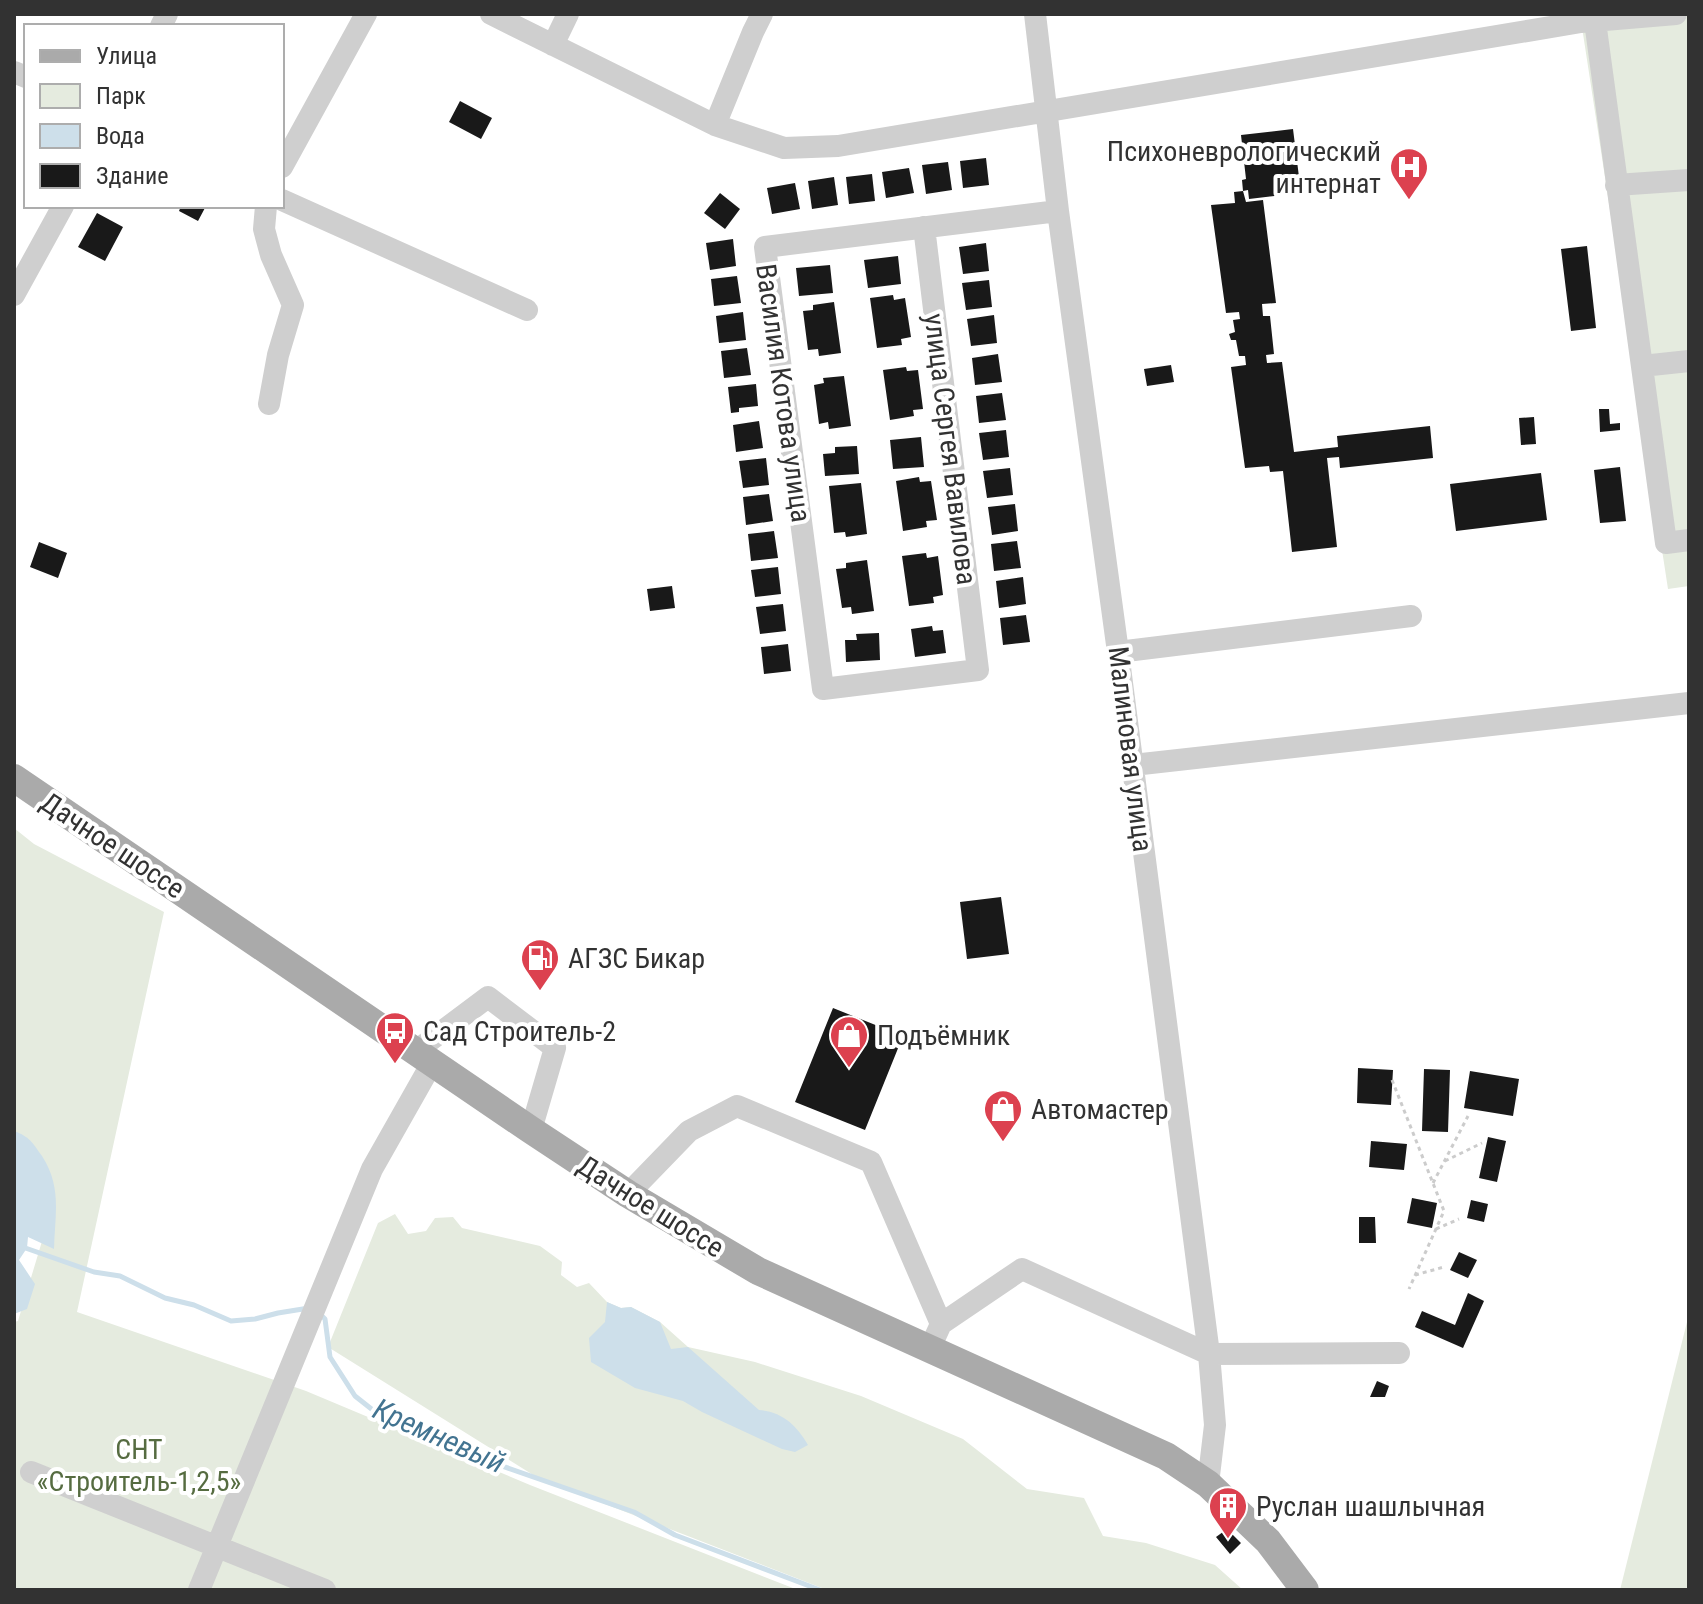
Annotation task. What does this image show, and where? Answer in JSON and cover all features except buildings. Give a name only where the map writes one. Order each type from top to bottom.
[{"type":"main road","name":"Дачное шоссе","points":[[14,778],[531,1130],[628,1194],[758,1271],[936,1336],[1166,1456],[1208,1484],[1268,1541],[1305,1590]]},
{"type":"street","points":[[284,163],[366,14]]},
{"type":"street","points":[[491,14],[715,125],[784,148],[838,146],[1591,18],[1676,14]]},
{"type":"street","points":[[553,45],[568,14]]},
{"type":"street","points":[[715,125],[762,14]]},
{"type":"street","name":"Малиновая улица","points":[[1035,14],[1058,211],[1209,1354],[1215,1425],[1208,1484]]},
{"type":"street","points":[[1591,18],[1666,543],[1689,540]]},
{"type":"street","points":[[1616,185],[1689,180]]},
{"type":"street","points":[[284,201],[527,310]]},
{"type":"street","points":[[14,295],[62,208]]},
{"type":"street","points":[[266,208],[264,229],[271,255],[293,305],[278,355],[269,404]]},
{"type":"street","name":"Василия Котова улица","points":[[823,689],[765,247],[1058,211]]},
{"type":"street","name":"улица Сергея Вавилова","points":[[823,689],[978,670],[924,227]]},
{"type":"street","points":[[1642,366],[1689,361]]},
{"type":"street","points":[[1118,652],[1411,616]]},
{"type":"street","points":[[1133,765],[1689,703]]},
{"type":"street","points":[[199,1590],[372,1169],[424,1057],[488,997],[555,1048],[531,1130]]},
{"type":"street","points":[[628,1194],[689,1131],[737,1106],[871,1162],[936,1336],[1022,1269],[1209,1354],[1399,1353]]},
{"type":"street","points":[[31,1472],[325,1590]]},
{"type":"path","points":[[1392,1080],[1444,1211],[1409,1289]]},
{"type":"path","points":[[1433,1183],[1468,1116]]},
{"type":"path","points":[[1445,1161],[1482,1143]]},
{"type":"path","points":[[1436,1229],[1459,1219]]},
{"type":"path","points":[[1415,1275],[1444,1267]]},
{"type":"green space","points":[[1580,14],[1689,14],[1689,586],[1668,589]]},
{"type":"green space","name":"СНТ «Строитель-1,2,5»","points":[[14,828],[34,844],[164,912],[77,1312],[306,1391],[530,1485],[798,1590],[14,1590],[14,1322],[18,1321],[52,1208],[14,1168]]},
{"type":"green space","points":[[395,1214],[408,1234],[426,1231],[435,1218],[453,1217],[462,1228],[540,1246],[562,1262],[561,1275],[577,1287],[589,1283],[607,1302],[621,1308],[631,1307],[660,1322],[688,1347],[755,1362],[861,1396],[963,1439],[1027,1489],[1084,1498],[1103,1536],[1146,1543],[1215,1565],[1243,1590],[827,1590],[538,1478],[328,1347],[378,1223]]},
{"type":"green space","points":[[1689,1314],[1689,1590],[1620,1590]]},
{"type":"water","points":[[14,1131],[30,1140],[48,1167],[55,1190],[56,1212],[54,1249],[28,1237],[27,1248],[19,1260],[35,1284],[27,1309],[14,1314]]},
{"type":"water","points":[[607,1302],[621,1308],[631,1307],[660,1322],[671,1349],[688,1347],[759,1410],[788,1421],[808,1445],[795,1452],[782,1449],[683,1401],[635,1388],[591,1362],[589,1338],[605,1322]]},
{"type":"waterway","name":"Кремневый","points":[[14,1244],[94,1272],[120,1276],[165,1298],[194,1305],[231,1321],[309,1308]]},
{"type":"waterway","name":"Кремневый","points":[[320,1314],[325,1319],[330,1357],[355,1396],[374,1411],[482,1459],[634,1512],[675,1535],[820,1590]]},
{"type":"place","name":"Психоневрологический интернат","points":[[1409,201]]},
{"type":"place","name":"АГЗС Бикар","points":[[540,992]]},
{"type":"place","name":"Сад Строитель-2","points":[[395,1065]]},
{"type":"place","name":"Подъёмник","points":[[849,1069]]},
{"type":"place","name":"Автомастер","points":[[1003,1143]]},
{"type":"place","name":"Руслан шашлычная","points":[[1228,1540]]}]
